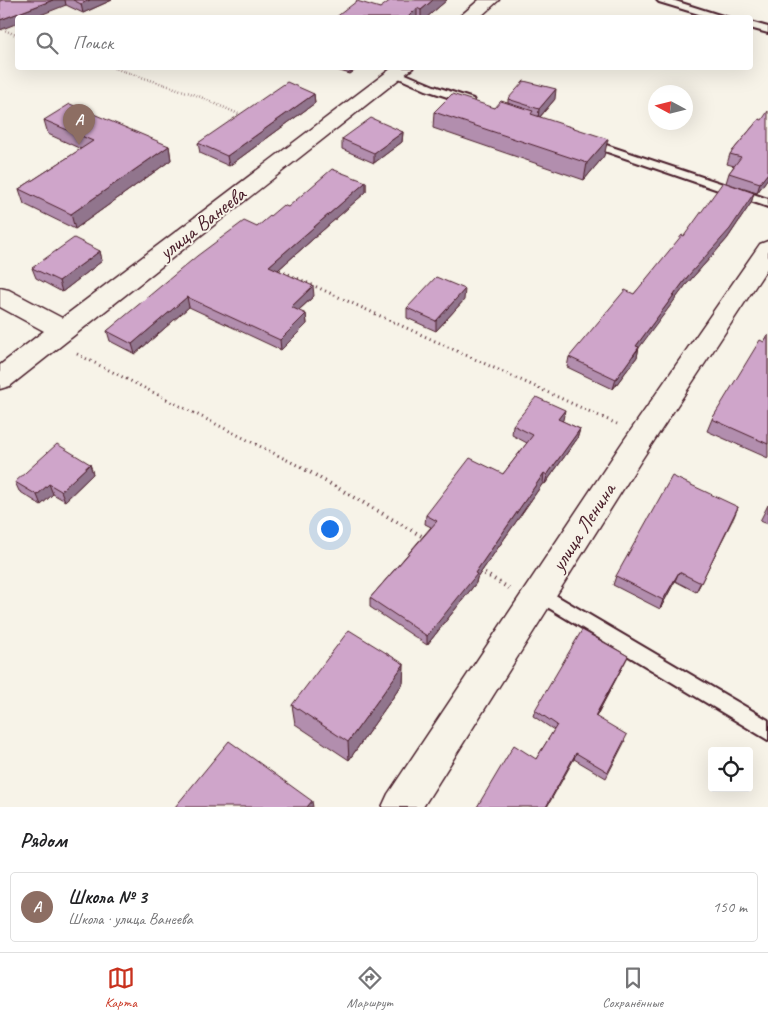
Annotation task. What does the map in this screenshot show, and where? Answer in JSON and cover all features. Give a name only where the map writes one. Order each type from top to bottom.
[{"type":"street","points":[[471,15],[490,0]]},
{"type":"street","name":"улица Ванеева","points":[[0,379],[400,70]]},
{"type":"street","name":"улица Ленина","points":[[401,807],[642,436],[768,249]]},
{"type":"street","points":[[0,296],[56,335]]},
{"type":"lane","points":[[662,0],[714,15]]},
{"type":"lane","points":[[753,26],[768,30]]},
{"type":"lane","points":[[400,70],[430,88],[477,104]]},
{"type":"lane","points":[[580,139],[768,203]]},
{"type":"lane","points":[[537,598],[768,731]]},
{"type":"path","points":[[0,28],[15,35]]},
{"type":"path","points":[[120,70],[196,95],[251,119]]},
{"type":"path","points":[[273,267],[642,436]]},
{"type":"path","points":[[56,335],[323,478],[433,543]]},
{"type":"path","points":[[475,568],[537,598]]},
{"type":"building","points":[[0,0],[53,0],[0,20]]},
{"type":"building","points":[[73,0],[90,0],[81,4]]},
{"type":"building","points":[[391,0],[433,0],[421,10],[417,8],[410,15],[339,15],[357,1],[380,8]]},
{"type":"building","points":[[524,81],[556,89],[539,109],[508,99]]},
{"type":"building","points":[[287,82],[314,94],[227,156],[198,143]]},
{"type":"building","points":[[452,94],[495,108],[501,101],[533,111],[531,114],[608,139],[587,163],[434,112]]},
{"type":"building","points":[[70,104],[169,146],[71,214],[19,189],[93,141],[44,120]]},
{"type":"building","points":[[768,111],[768,173],[760,183],[729,173],[741,157],[730,154]]},
{"type":"building","points":[[371,118],[403,132],[374,153],[342,139]]},
{"type":"building","points":[[332,169],[366,182],[269,266],[313,286],[291,307],[306,314],[280,340],[187,297],[132,344],[107,331],[197,256],[244,221],[257,227],[283,205],[288,207]]},
{"type":"building","points":[[723,182],[754,193],[730,229],[688,276],[636,346],[639,347],[616,379],[569,357],[625,290],[634,294],[682,235],[684,236]]},
{"type":"building","points":[[74,238],[100,251],[59,281],[32,268]]},
{"type":"building","points":[[436,277],[465,289],[436,321],[407,308]]},
{"type":"building","points":[[768,335],[768,444],[712,419],[760,340],[764,342]]},
{"type":"building","points":[[536,397],[565,410],[558,419],[580,429],[547,475],[544,473],[475,573],[477,574],[427,636],[370,598],[437,521],[426,515],[470,458],[503,474],[533,435],[513,425]]},
{"type":"building","points":[[57,444],[90,464],[61,491],[49,484],[37,495],[15,482]]},
{"type":"building","points":[[672,476],[738,507],[701,583],[679,572],[663,600],[616,576]]},
{"type":"building","points":[[349,630],[404,664],[348,742],[292,705]]},
{"type":"building","points":[[582,630],[628,656],[595,716],[627,735],[608,772],[576,753],[546,807],[477,807],[514,745],[536,759],[557,725],[535,710]]},
{"type":"building","points":[[229,741],[312,801],[307,807],[175,807]]},
{"type":"place","name":"Школа № 3","points":[[79,145]]}]
